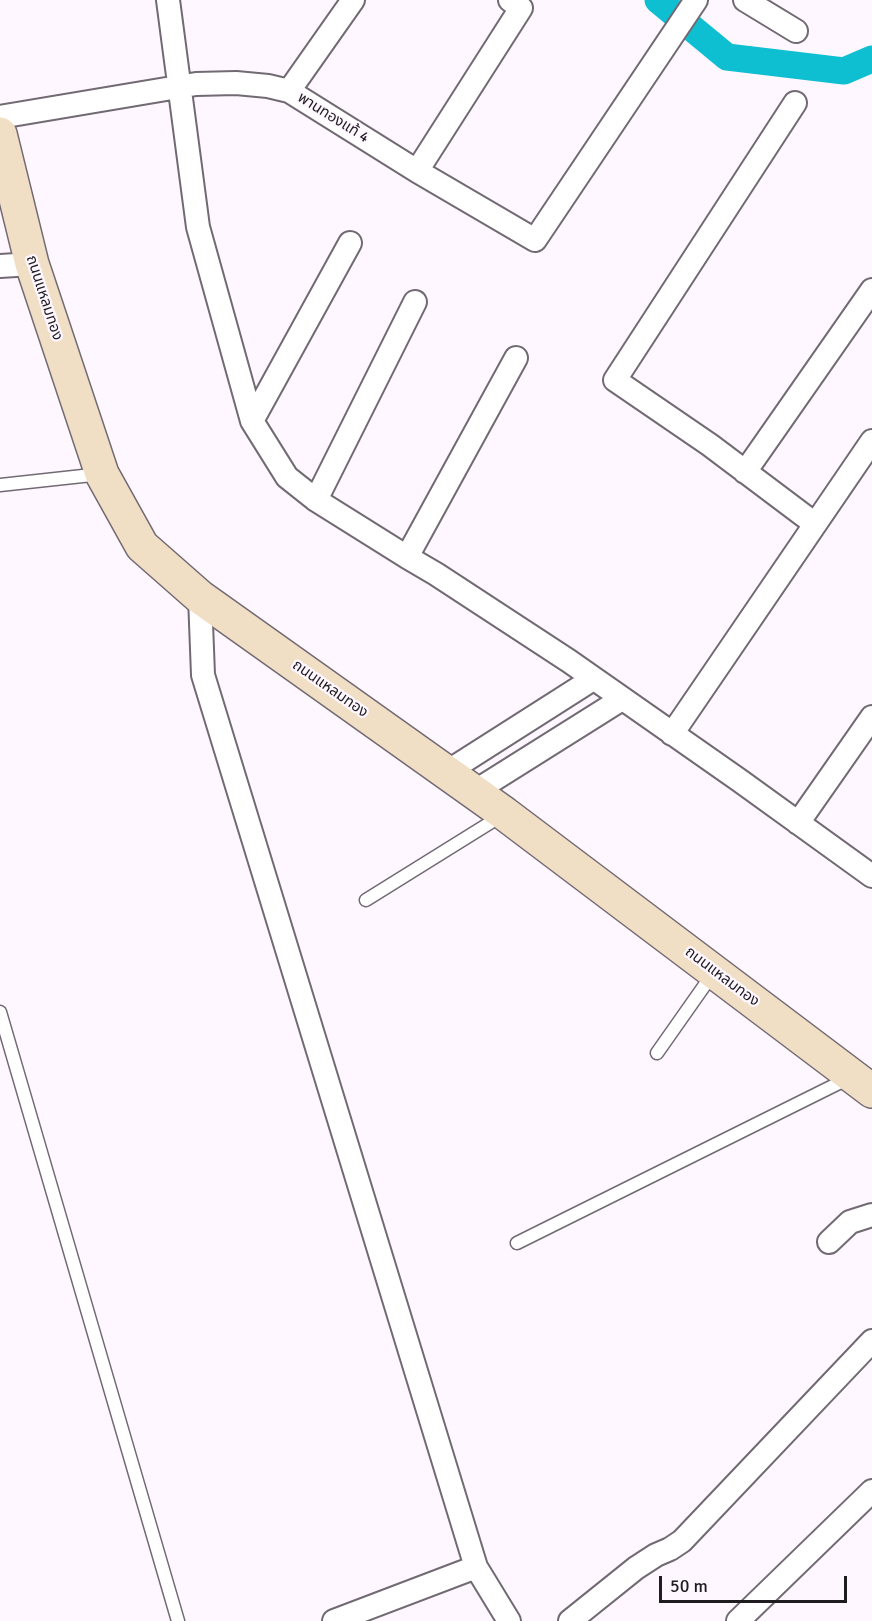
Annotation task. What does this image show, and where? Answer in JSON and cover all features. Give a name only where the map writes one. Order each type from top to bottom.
[{"type":"main road","name":"ถนนแหลมทอง","points":[[0,134],[32,264],[102,474],[142,546],[200,597],[447,771],[862,1084]]},
{"type":"street","points":[[168,0],[198,227],[252,421],[287,477],[316,500],[436,574],[593,679],[872,876]]},
{"type":"street","points":[[289,91],[353,0]]},
{"type":"street","points":[[417,171],[521,8],[510,0]]},
{"type":"street","name":"พานทองแท้ 4","points":[[0,117],[196,84],[236,83],[268,86],[289,91],[417,171],[535,240],[696,0]]},
{"type":"street","points":[[746,0],[796,32]]},
{"type":"street","points":[[795,104],[615,381],[710,445],[815,525]]},
{"type":"street","points":[[252,421],[350,243]]},
{"type":"street","points":[[0,266],[32,264]]},
{"type":"street","points":[[745,472],[872,290]]},
{"type":"street","points":[[316,500],[415,302]]},
{"type":"street","points":[[407,557],[516,358]]},
{"type":"street","points":[[672,734],[872,441]]},
{"type":"street","points":[[200,597],[203,675],[476,1567],[509,1621]]},
{"type":"street","points":[[447,771],[593,679]]},
{"type":"street","points":[[474,792],[622,699]]},
{"type":"street","points":[[798,823],[872,717]]},
{"type":"street","points":[[829,1242],[850,1222],[872,1215]]},
{"type":"street","points":[[570,1621],[636,1568],[682,1541],[872,1341]]},
{"type":"street","points":[[738,1621],[872,1491]]},
{"type":"street","points":[[334,1621],[476,1567]]},
{"type":"lane","points":[[0,485],[102,474]]},
{"type":"lane","points":[[366,900],[505,814]]},
{"type":"lane","points":[[657,1053],[715,971]]},
{"type":"lane","points":[[0,1011],[178,1621]]},
{"type":"lane","points":[[518,1243],[862,1084]]},
{"type":"waterway","points":[[658,0],[727,57],[844,71],[872,59]]}]
